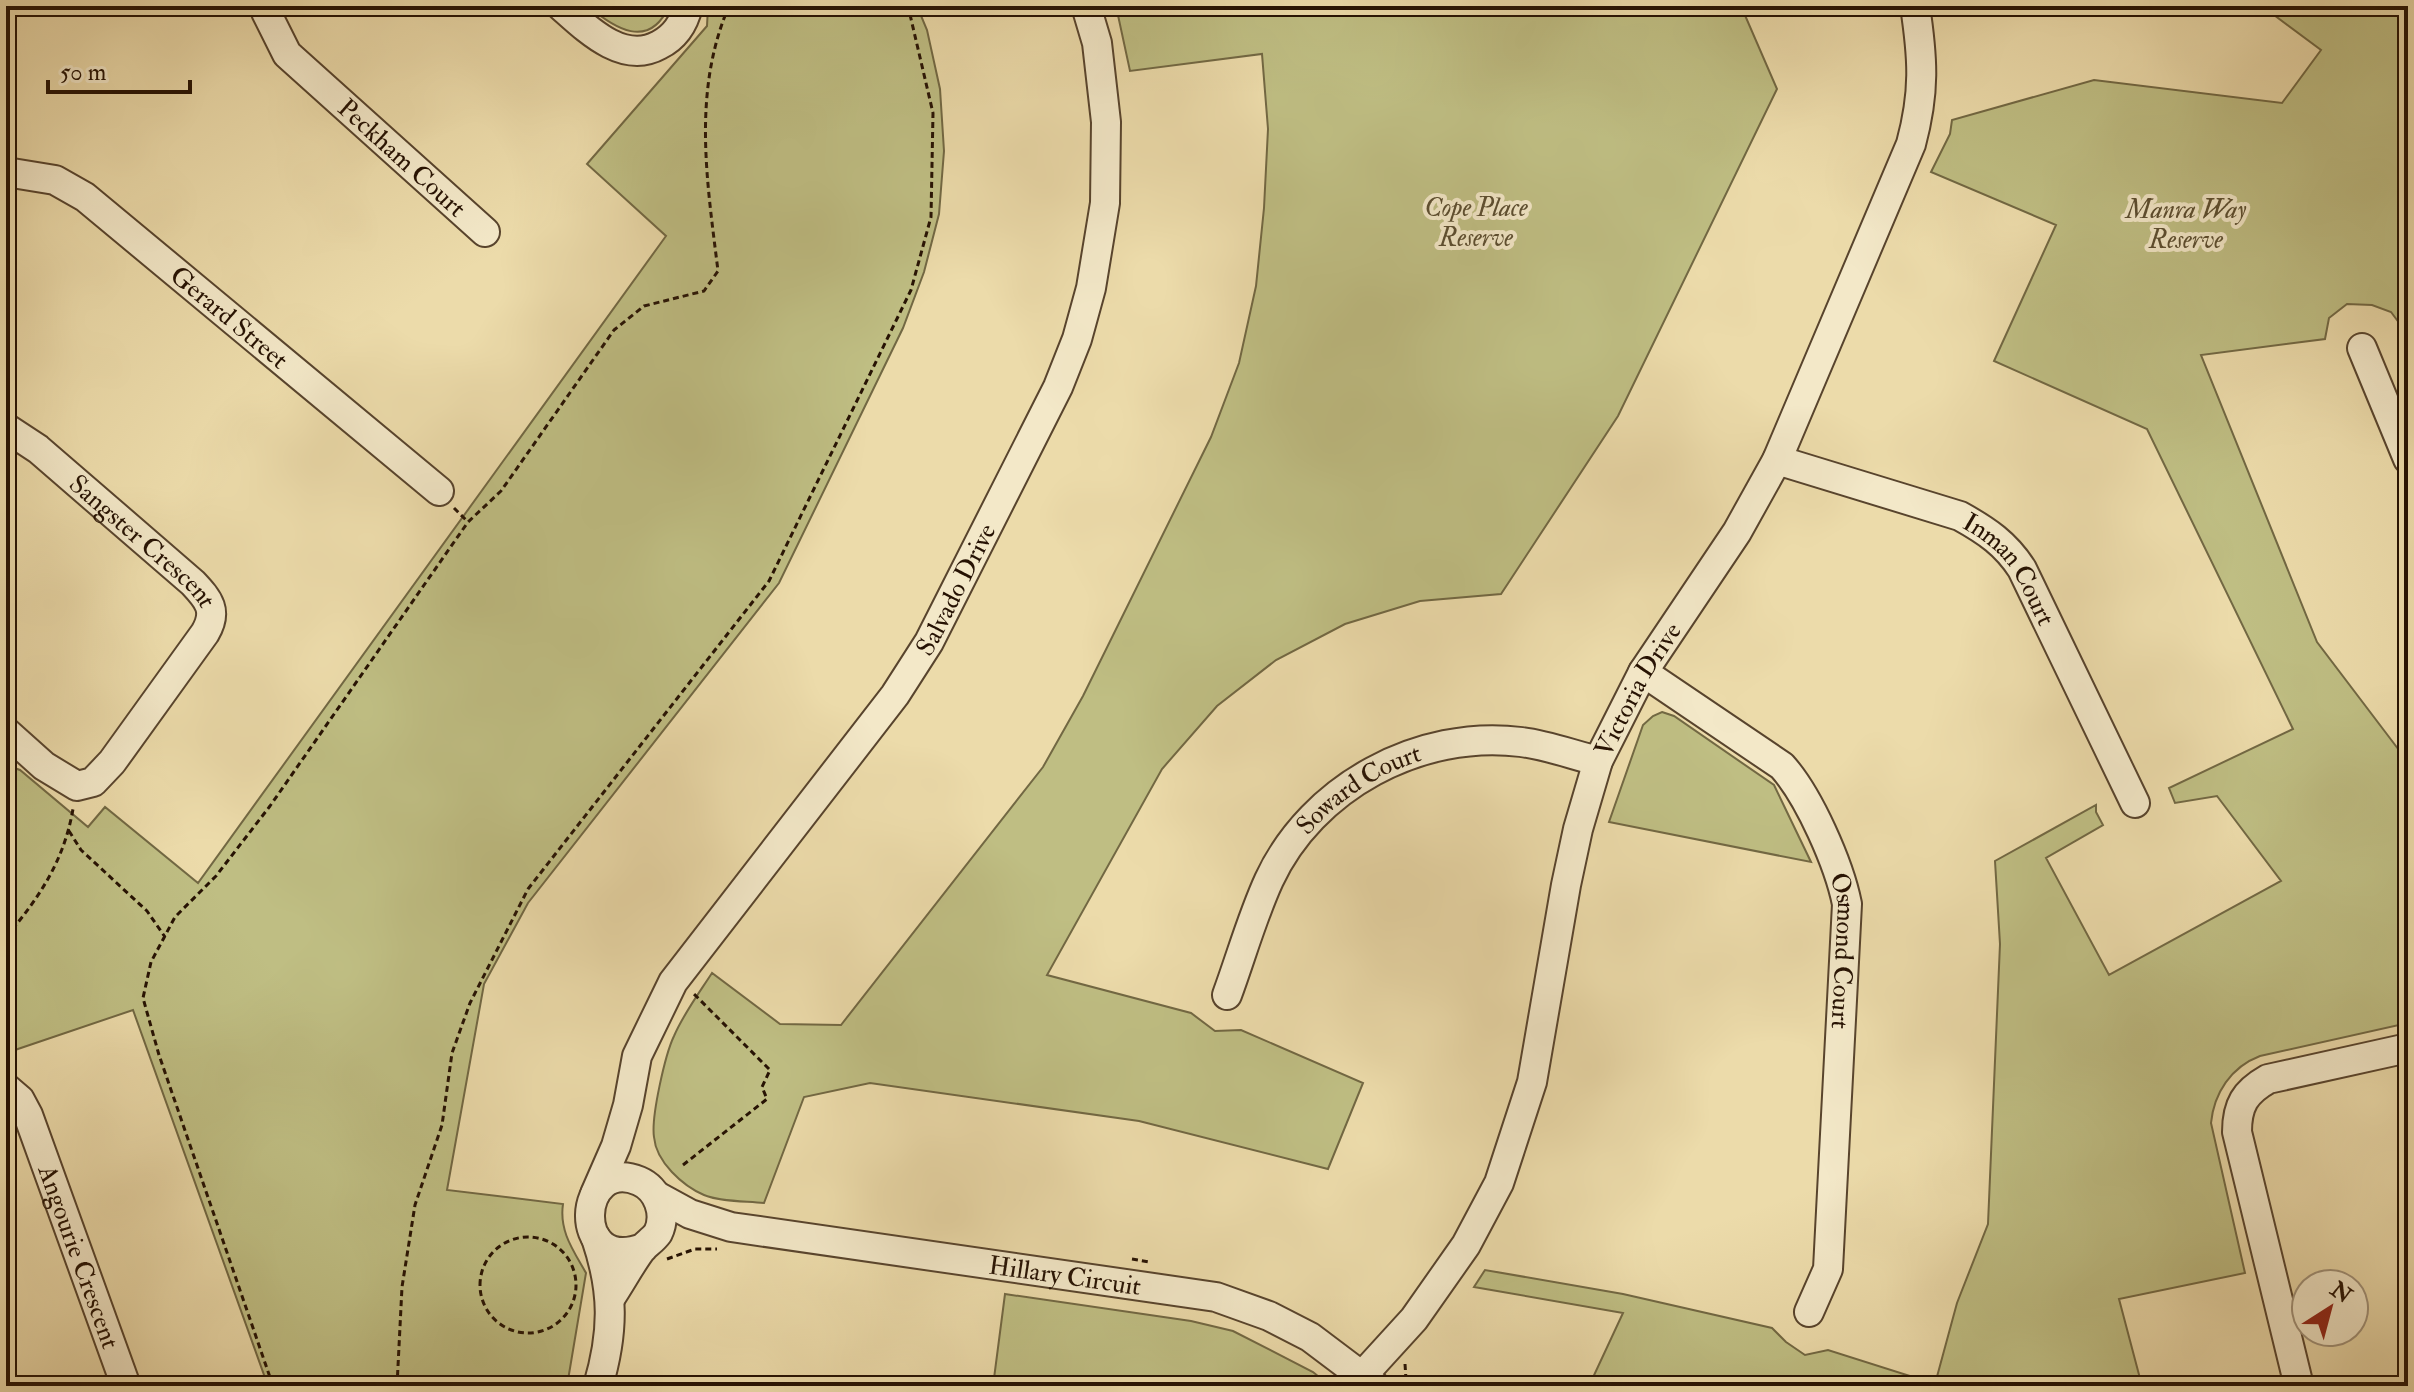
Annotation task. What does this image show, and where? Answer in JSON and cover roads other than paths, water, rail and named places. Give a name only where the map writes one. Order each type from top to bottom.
[{"type":"street","name":"Peckham Court","points":[[266,6],[266,12],[287,54],[485,232]]},
{"type":"street","points":[[561,6],[592,33],[620,48],[648,51],[670,39],[685,19],[688,6]]},
{"type":"street","name":"Salvado Drive","points":[[598,1386],[607,1356],[611,1297],[588,1217],[589,1205],[616,1146],[637,1056],[673,982],[895,695],[929,642],[1058,387],[1077,339],[1091,288],[1105,203],[1106,122],[1097,43],[1086,6]]},
{"type":"street","name":"Victoria Drive","points":[[1369,1381],[1466,1245],[1499,1183],[1532,1082],[1566,885],[1598,761],[1643,672],[1737,532],[1777,460],[1911,144],[1921,110],[1923,65],[1915,6]]},
{"type":"street","name":"Gerard Street","points":[[6,172],[55,180],[85,197],[439,491]]},
{"type":"street","points":[[2362,348],[2408,459]]},
{"type":"street","name":"Sangster Crescent","points":[[6,428],[38,449],[193,583],[211,603],[213,611],[212,622],[205,633],[112,762],[93,782],[77,786],[44,766],[6,732]]},
{"type":"street","name":"Inman Court","points":[[1777,460],[1960,516],[1987,531],[2009,549],[2022,569],[2135,803]]},
{"type":"street","name":"Osmond Court","points":[[1643,672],[1782,766],[1805,800],[1843,886],[1847,904],[1828,1269],[1809,1312]]},
{"type":"street","name":"Soward Court","points":[[1227,995],[1270,879],[1297,835],[1326,804],[1373,770],[1420,751],[1475,740],[1522,742],[1598,761]]},
{"type":"street","points":[[2299,1386],[2237,1132],[2237,1114],[2242,1100],[2253,1087],[2268,1079],[2408,1048]]},
{"type":"street","name":"Angourie Crescent","points":[[6,1088],[20,1100],[28,1115],[126,1386]]},
{"type":"street","name":"Salvado Drive","points":[[611,1297],[650,1252],[662,1220],[635,1151],[628,1105]]},
{"type":"street","points":[[595,1194],[603,1185],[626,1178],[638,1181],[653,1192]]},
{"type":"street","name":"Hillary Circuit","points":[[653,1192],[726,1238]]},
{"type":"street","name":"Hillary Circuit","points":[[650,1252],[691,1230],[726,1238],[1216,1297],[1269,1316],[1310,1337],[1369,1381]]},
{"type":"street","points":[[596,1238],[612,1250],[650,1252]]},
{"type":"park label","name":"Cope Place Reserve","points":[[1476,222]]},
{"type":"park label","name":"Manra Way Reserve","points":[[2186,224]]}]
